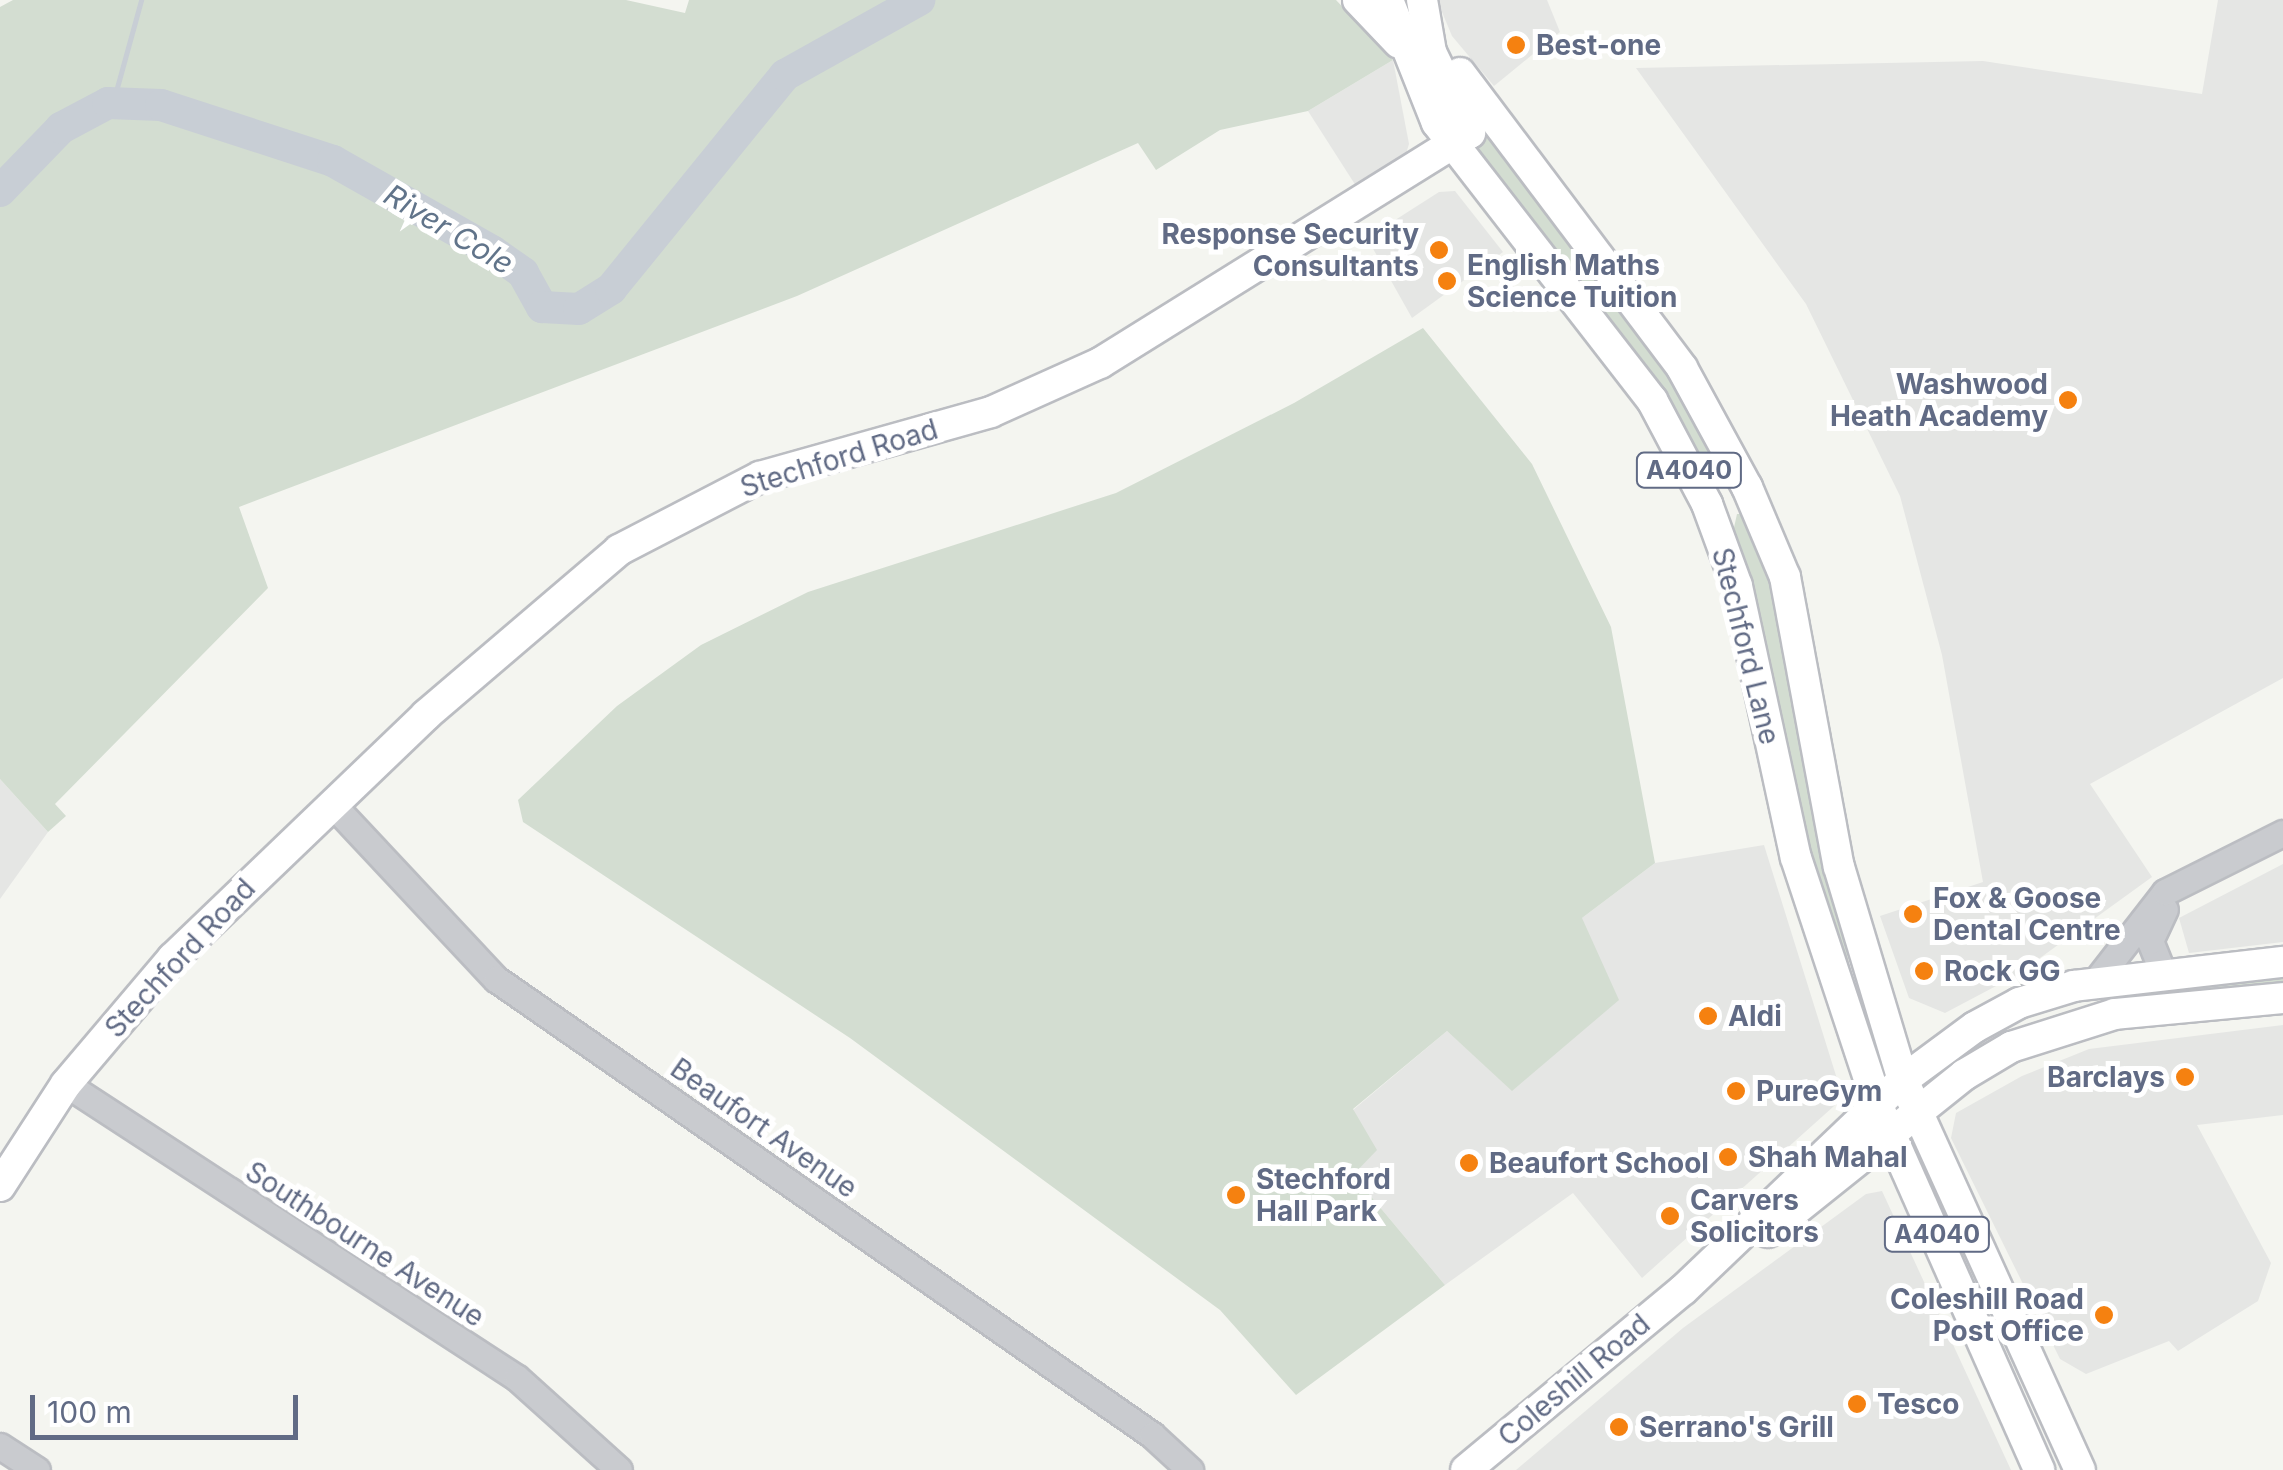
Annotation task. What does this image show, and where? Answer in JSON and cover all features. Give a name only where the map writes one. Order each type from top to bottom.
[{"type":"main road","points":[[1358,0],[1401,45]]},
{"type":"main road","name":"Stechford Lane","points":[[1388,0],[1422,97],[1452,144],[1652,400],[1707,504],[1737,586],[1796,858],[1884,1120]]},
{"type":"main road","points":[[1424,13],[1431,52],[1469,124],[1470,133],[1452,144]]},
{"type":"main road","name":"Stechford Lane","points":[[1424,13],[1682,368],[1747,486],[1785,577],[1839,868],[1915,1113]]},
{"type":"main road","name":"Stechford Road","points":[[4,1172],[66,1084],[174,958],[524,626],[663,524],[760,477],[1031,397],[1211,298],[1452,144]]},
{"type":"main road","points":[[1707,504],[1747,486]]},
{"type":"main road","points":[[1884,1120],[1903,1080],[2019,1002],[2096,982],[2283,962]]},
{"type":"main road","points":[[1884,1120],[1915,1113],[1964,1075],[2052,1029],[2115,1014],[2283,998]]},
{"type":"main road","name":"A4040","points":[[1915,1113],[2080,1470]]},
{"type":"main road","name":"Coleshill Road","points":[[1466,1470],[1683,1290],[1790,1217],[1884,1120]]},
{"type":"main road","name":"A4040","points":[[1884,1120],[1984,1333],[2040,1470]]},
{"type":"street","name":"Beaufort Avenue","points":[[332,804],[496,979],[1152,1435],[1190,1470]]},
{"type":"street","points":[[2096,982],[2165,892],[2283,832]]},
{"type":"street","points":[[2163,974],[2150,941],[2154,924],[2196,877]]},
{"type":"street","name":"Southbourne Avenue","points":[[66,1084],[517,1378],[619,1470]]},
{"type":"street","points":[[0,1446],[37,1470]]},
{"type":"shaded area","points":[[13,0],[626,0],[685,13],[689,0],[1336,0],[1393,60],[1308,111],[1220,130],[1156,170],[1138,143],[797,296],[239,507],[268,588],[55,804],[66,816],[48,832],[0,779],[0,7]]},
{"type":"shaded area","points":[[1437,0],[1547,0],[1560,32],[1494,86],[1452,36]]},
{"type":"shaded area","name":"Washwood Heath Academy","points":[[2218,0],[2283,0],[2283,678],[2090,784],[2152,877],[2015,976],[1945,1013],[1909,998],[1880,916],[1983,882],[1942,655],[1900,496],[1806,304],[1636,68],[1983,61],[2202,94]]},
{"type":"shaded area","points":[[1393,60],[1409,144],[1405,157],[1356,186],[1308,111]]},
{"type":"shaded area","points":[[1488,138],[1675,371],[1723,457],[1701,469],[1472,150]]},
{"type":"shaded area","points":[[1455,191],[1503,252],[1412,318],[1367,238],[1439,192]]},
{"type":"shaded area","name":"Stechford Hall Park","points":[[1423,328],[1532,464],[1611,627],[1655,863],[1582,918],[1619,1000],[1512,1091],[1447,1031],[1353,1109],[1377,1150],[1353,1175],[1445,1285],[1296,1395],[1220,1310],[850,1038],[523,822],[518,800],[617,706],[701,645],[808,592],[1116,493],[1294,403]]},
{"type":"shaded area","points":[[1737,514],[1747,514],[1763,546],[1855,992],[1810,872],[1733,532]]},
{"type":"shaded area","points":[[0,779],[48,832],[0,899]]},
{"type":"shaded area","points":[[1764,845],[1843,1098],[1642,1278],[1573,1193],[1445,1285],[1353,1175],[1353,1110],[1447,1031],[1512,1090],[1582,918],[1655,863]]},
{"type":"shaded area","points":[[2283,864],[2283,942],[2189,953],[2179,918]]},
{"type":"shaded area","points":[[2283,973],[2283,988],[2141,1000],[2142,987]]},
{"type":"shaded area","points":[[2283,1025],[2283,1115],[2197,1125],[2271,1263],[2258,1301],[2178,1351],[2169,1341],[2086,1374],[2060,1359],[1951,1138],[1956,1113],[2022,1076],[2089,1049]]},
{"type":"shaded area","points":[[1882,1191],[2011,1470],[1516,1470],[1683,1328],[1866,1194]]},
{"type":"waterway","points":[[113,102],[141,0]]},
{"type":"waterway","name":"River Cole","points":[[0,191],[61,128],[108,103],[161,105],[333,161],[492,251],[523,273],[542,307],[579,309],[611,289],[785,75],[919,0]]},
{"type":"place","name":"Best-one","points":[[1516,45]]},
{"type":"place","name":"Response Security Consultants","points":[[1439,250]]},
{"type":"place","name":"English Maths Science Tuition","points":[[1447,281]]},
{"type":"place","name":"Washwood Heath Academy","points":[[2068,400]]},
{"type":"place","name":"Fox & Goose Dental Centre","points":[[1913,914]]},
{"type":"place","name":"Rock GG","points":[[1924,971]]},
{"type":"place","name":"Aldi","points":[[1708,1016]]},
{"type":"place","name":"Barclays","points":[[2185,1077]]},
{"type":"place","name":"PureGym","points":[[1736,1091]]},
{"type":"place","name":"Shah Mahal","points":[[1728,1157]]},
{"type":"place","name":"Beaufort School","points":[[1469,1163]]},
{"type":"place","name":"Stechford Hall Park","points":[[1236,1195]]},
{"type":"place","name":"Carvers Solicitors","points":[[1670,1216]]},
{"type":"place","name":"Coleshill Road Post Office","points":[[2104,1315]]},
{"type":"place","name":"Tesco","points":[[1857,1404]]},
{"type":"place","name":"Serrano's Grill","points":[[1619,1427]]}]
